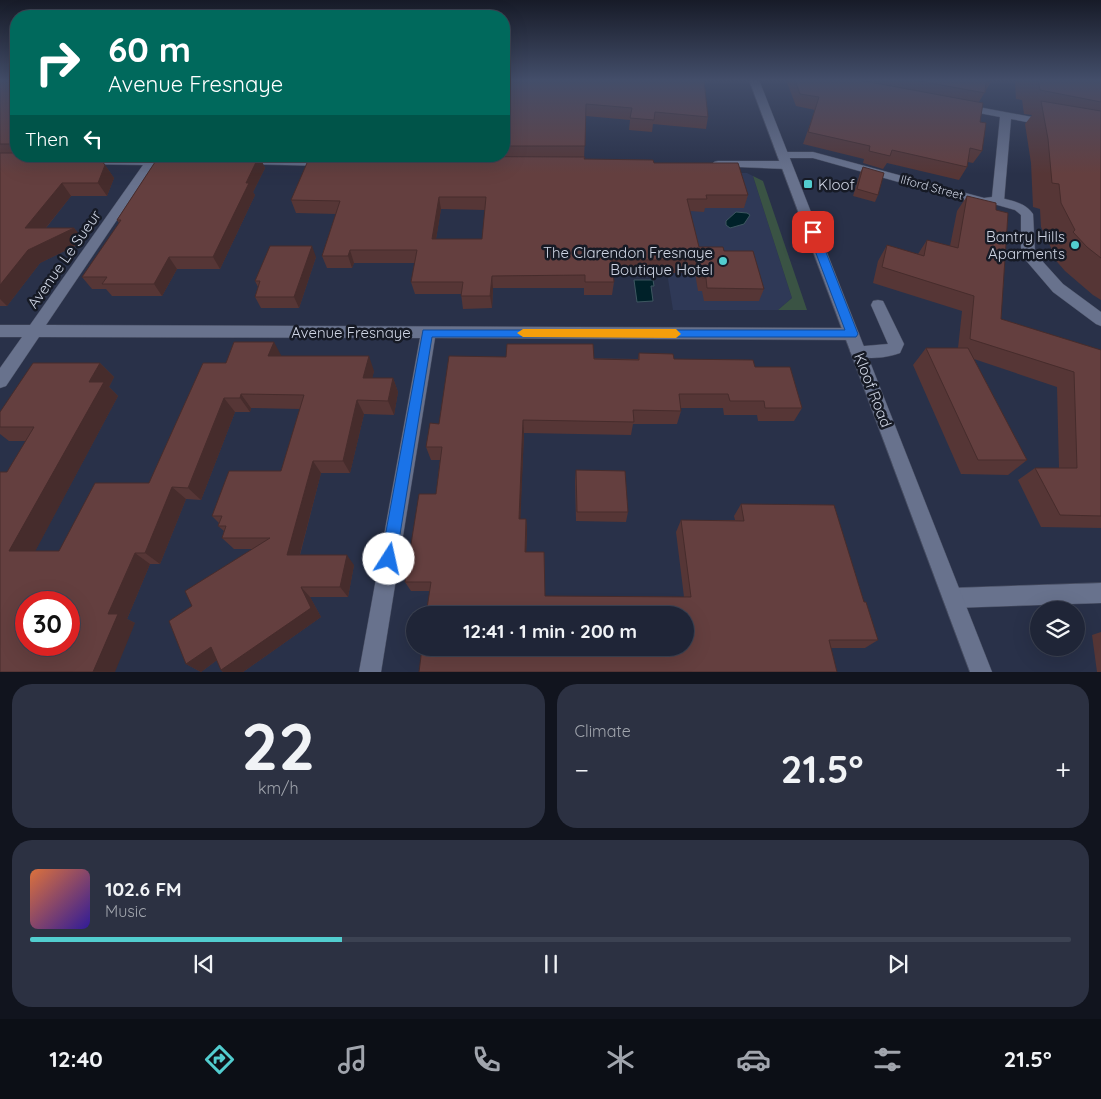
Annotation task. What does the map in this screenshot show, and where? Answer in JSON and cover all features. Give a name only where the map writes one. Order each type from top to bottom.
[{"type":"street","name":"Kloof Road","points":[[766,111],[981,672]]},
{"type":"street","points":[[987,111],[1063,126]]},
{"type":"street","points":[[998,201],[1006,115]]},
{"type":"street","name":"Ilford Street","points":[[704,164],[785,160],[813,155],[984,202],[998,201],[1019,207],[1027,214],[1028,254],[1058,288],[1101,320]]},
{"type":"street","name":"Avenue Le Sueur","points":[[0,381],[151,162]]},
{"type":"street","points":[[227,162],[336,162]]},
{"type":"street","points":[[858,351],[896,349],[896,344],[878,305]]},
{"type":"street","name":"Avenue Fresnaye","points":[[0,331],[852,334]]},
{"type":"street","points":[[370,672],[428,333]]},
{"type":"street","points":[[953,598],[1101,593]]},
{"type":"shaded area","name":"The Clarendon Fresnaye Boutique Hotel","points":[[651,173],[747,173],[753,176],[792,298],[778,310],[673,310]]},
{"type":"shaded area","points":[[736,212],[750,215],[744,224],[730,228],[726,225],[726,221]]},
{"type":"shaded area","points":[[634,280],[653,280],[654,286],[651,286],[653,301],[637,302]]},
{"type":"green space","points":[[753,176],[763,181],[807,310],[778,310],[792,298]]},
{"type":"building","points":[[0,111],[10,111],[10,144],[0,144]]},
{"type":"building","points":[[510,111],[586,111],[585,146],[510,146]]},
{"type":"building","points":[[631,111],[707,111],[708,117],[655,112],[654,120],[630,118]]},
{"type":"building","points":[[814,111],[982,111],[980,122],[986,123],[982,151],[970,148],[967,167],[892,150],[890,156],[869,151],[870,146],[808,132]]},
{"type":"building","points":[[1043,111],[1101,111],[1101,258],[1073,232],[1075,230],[1061,203],[1059,184],[1052,183],[1048,139]]},
{"type":"building","points":[[0,153],[10,153],[10,162],[103,162],[105,165],[98,183],[62,183],[25,228],[74,228],[28,250],[0,285]]},
{"type":"building","points":[[510,157],[585,157],[584,159],[653,160],[654,163],[738,163],[748,195],[706,195],[707,199],[687,199],[699,247],[723,247],[724,251],[753,251],[764,289],[707,288],[706,278],[702,278],[698,260],[612,260],[614,282],[585,282],[585,275],[492,276],[490,296],[461,296],[463,282],[411,282],[417,250],[350,250],[348,256],[322,256],[340,201],[291,200],[307,162],[510,162]],"holes":[[[439,197],[486,197],[482,239],[432,239]]]},
{"type":"building","points":[[155,162],[256,162],[246,183],[249,183],[213,257],[169,257],[154,284],[102,284],[107,277],[82,277],[121,220],[117,220]]},
{"type":"building","points":[[863,167],[884,173],[878,195],[857,189]]},
{"type":"building","points":[[967,196],[996,203],[996,210],[1008,213],[1001,319],[1101,350],[1101,516],[1060,515],[1035,468],[1077,468],[1074,372],[970,339],[974,296],[882,267],[887,245],[924,256],[927,240],[958,248]]},
{"type":"building","points":[[270,246],[312,246],[294,297],[255,297],[260,281],[255,281]]},
{"type":"building","points":[[234,342],[274,342],[268,356],[369,356],[363,378],[393,378],[388,401],[357,400],[343,461],[313,461],[287,555],[347,555],[340,587],[301,587],[311,608],[221,670],[211,647],[186,664],[169,621],[192,606],[185,591],[270,538],[222,538],[226,526],[218,526],[222,516],[212,516],[229,471],[281,471],[304,395],[241,394],[240,398],[224,398],[188,488],[172,487],[145,553],[135,553],[108,614],[118,614],[93,672],[0,672],[0,472],[7,472],[34,427],[0,427],[0,412],[33,363],[100,363],[89,382],[104,382],[9,551],[59,551],[95,483],[149,483],[203,363],[226,363]]},
{"type":"building","points":[[507,344],[593,344],[594,359],[639,360],[639,353],[673,354],[674,359],[753,360],[755,367],[790,367],[802,408],[765,408],[764,401],[730,401],[728,394],[679,394],[681,411],[633,410],[634,422],[523,420],[519,519],[526,519],[525,552],[544,552],[545,596],[691,597],[681,520],[744,521],[741,504],[834,505],[864,602],[866,602],[878,640],[829,640],[837,672],[419,672],[421,656],[694,656],[694,606],[427,606],[431,582],[405,582],[419,494],[436,494],[442,447],[426,447],[430,423],[439,424],[449,356],[506,357]]},
{"type":"building","points":[[926,348],[968,348],[1027,460],[978,460]]},
{"type":"building","points":[[576,470],[625,471],[628,512],[577,512]]},
{"type":"slow traffic","points":[[523,333],[676,334]]},
{"type":"place","name":"Kloof","points":[[808,184]]},
{"type":"place","name":"Bantry Hills Aparments","points":[[1075,245]]},
{"type":"place","name":"The Clarendon Fresnaye Boutique Hotel","points":[[723,261]]},
{"type":"route","points":[[389,559],[428,333],[852,334],[813,232]]}]
